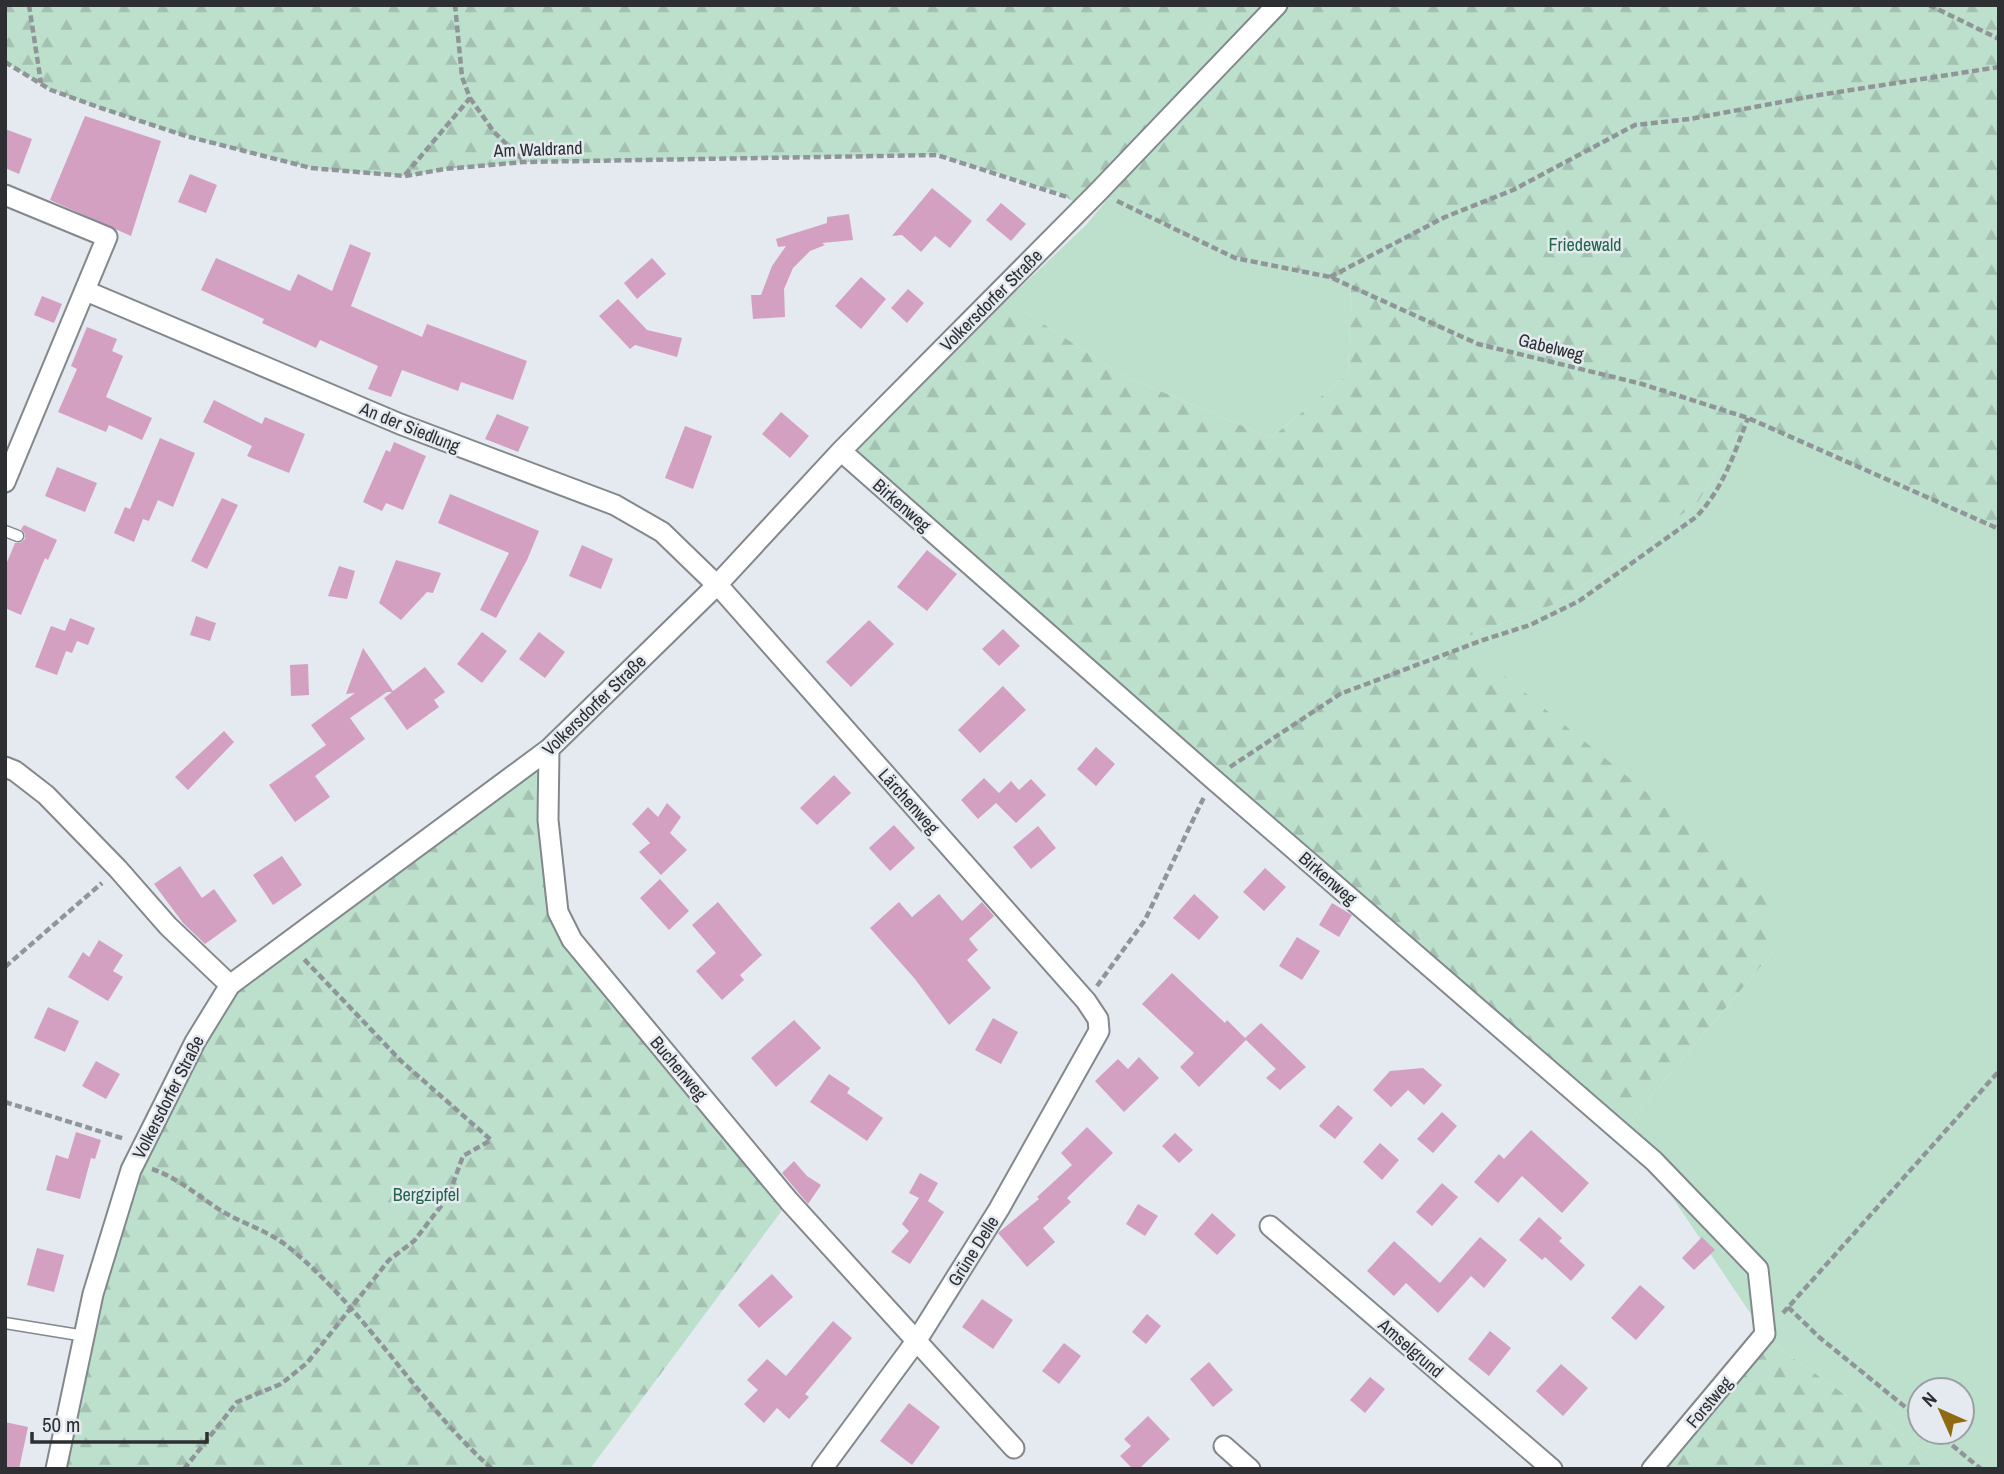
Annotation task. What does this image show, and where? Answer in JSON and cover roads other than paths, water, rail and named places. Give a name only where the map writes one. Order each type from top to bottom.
[{"type":"street","name":"Volkersdorfer Straße","points":[[56,1469],[93,1294],[134,1163],[195,1042],[230,985],[549,749],[718,586],[841,451],[1098,192],[1277,5]]},
{"type":"street","points":[[5,195],[107,237],[5,482]]},
{"type":"street","name":"An der Siedlung","points":[[86,290],[400,424],[615,505],[662,532],[718,586]]},
{"type":"street","name":"Birkenweg","points":[[841,451],[1213,779],[1654,1161],[1759,1269],[1765,1335]]},
{"type":"street","name":"Lärchenweg","points":[[718,586],[1086,1001],[1098,1019]]},
{"type":"street","name":"Buchenweg","points":[[549,749],[548,820],[558,912],[572,940],[789,1201],[1014,1448]]},
{"type":"street","points":[[5,767],[15,771],[46,795],[118,869],[168,926],[230,985]]},
{"type":"street","name":"Grüne Delle","points":[[822,1469],[917,1340],[1006,1197],[1099,1031],[1098,1019]]},
{"type":"street","name":"Amselgrund","points":[[1270,1226],[1552,1469]]},
{"type":"street","name":"Forstweg","points":[[1652,1469],[1765,1335]]},
{"type":"street","points":[[1224,1446],[1250,1469]]},
{"type":"lane","points":[[5,531],[18,536]]},
{"type":"lane","points":[[5,1323],[85,1336]]},
{"type":"park label","name":"Friedewald","points":[[1585,244]]},
{"type":"park label","name":"Bergzipfel","points":[[426,1194]]}]
